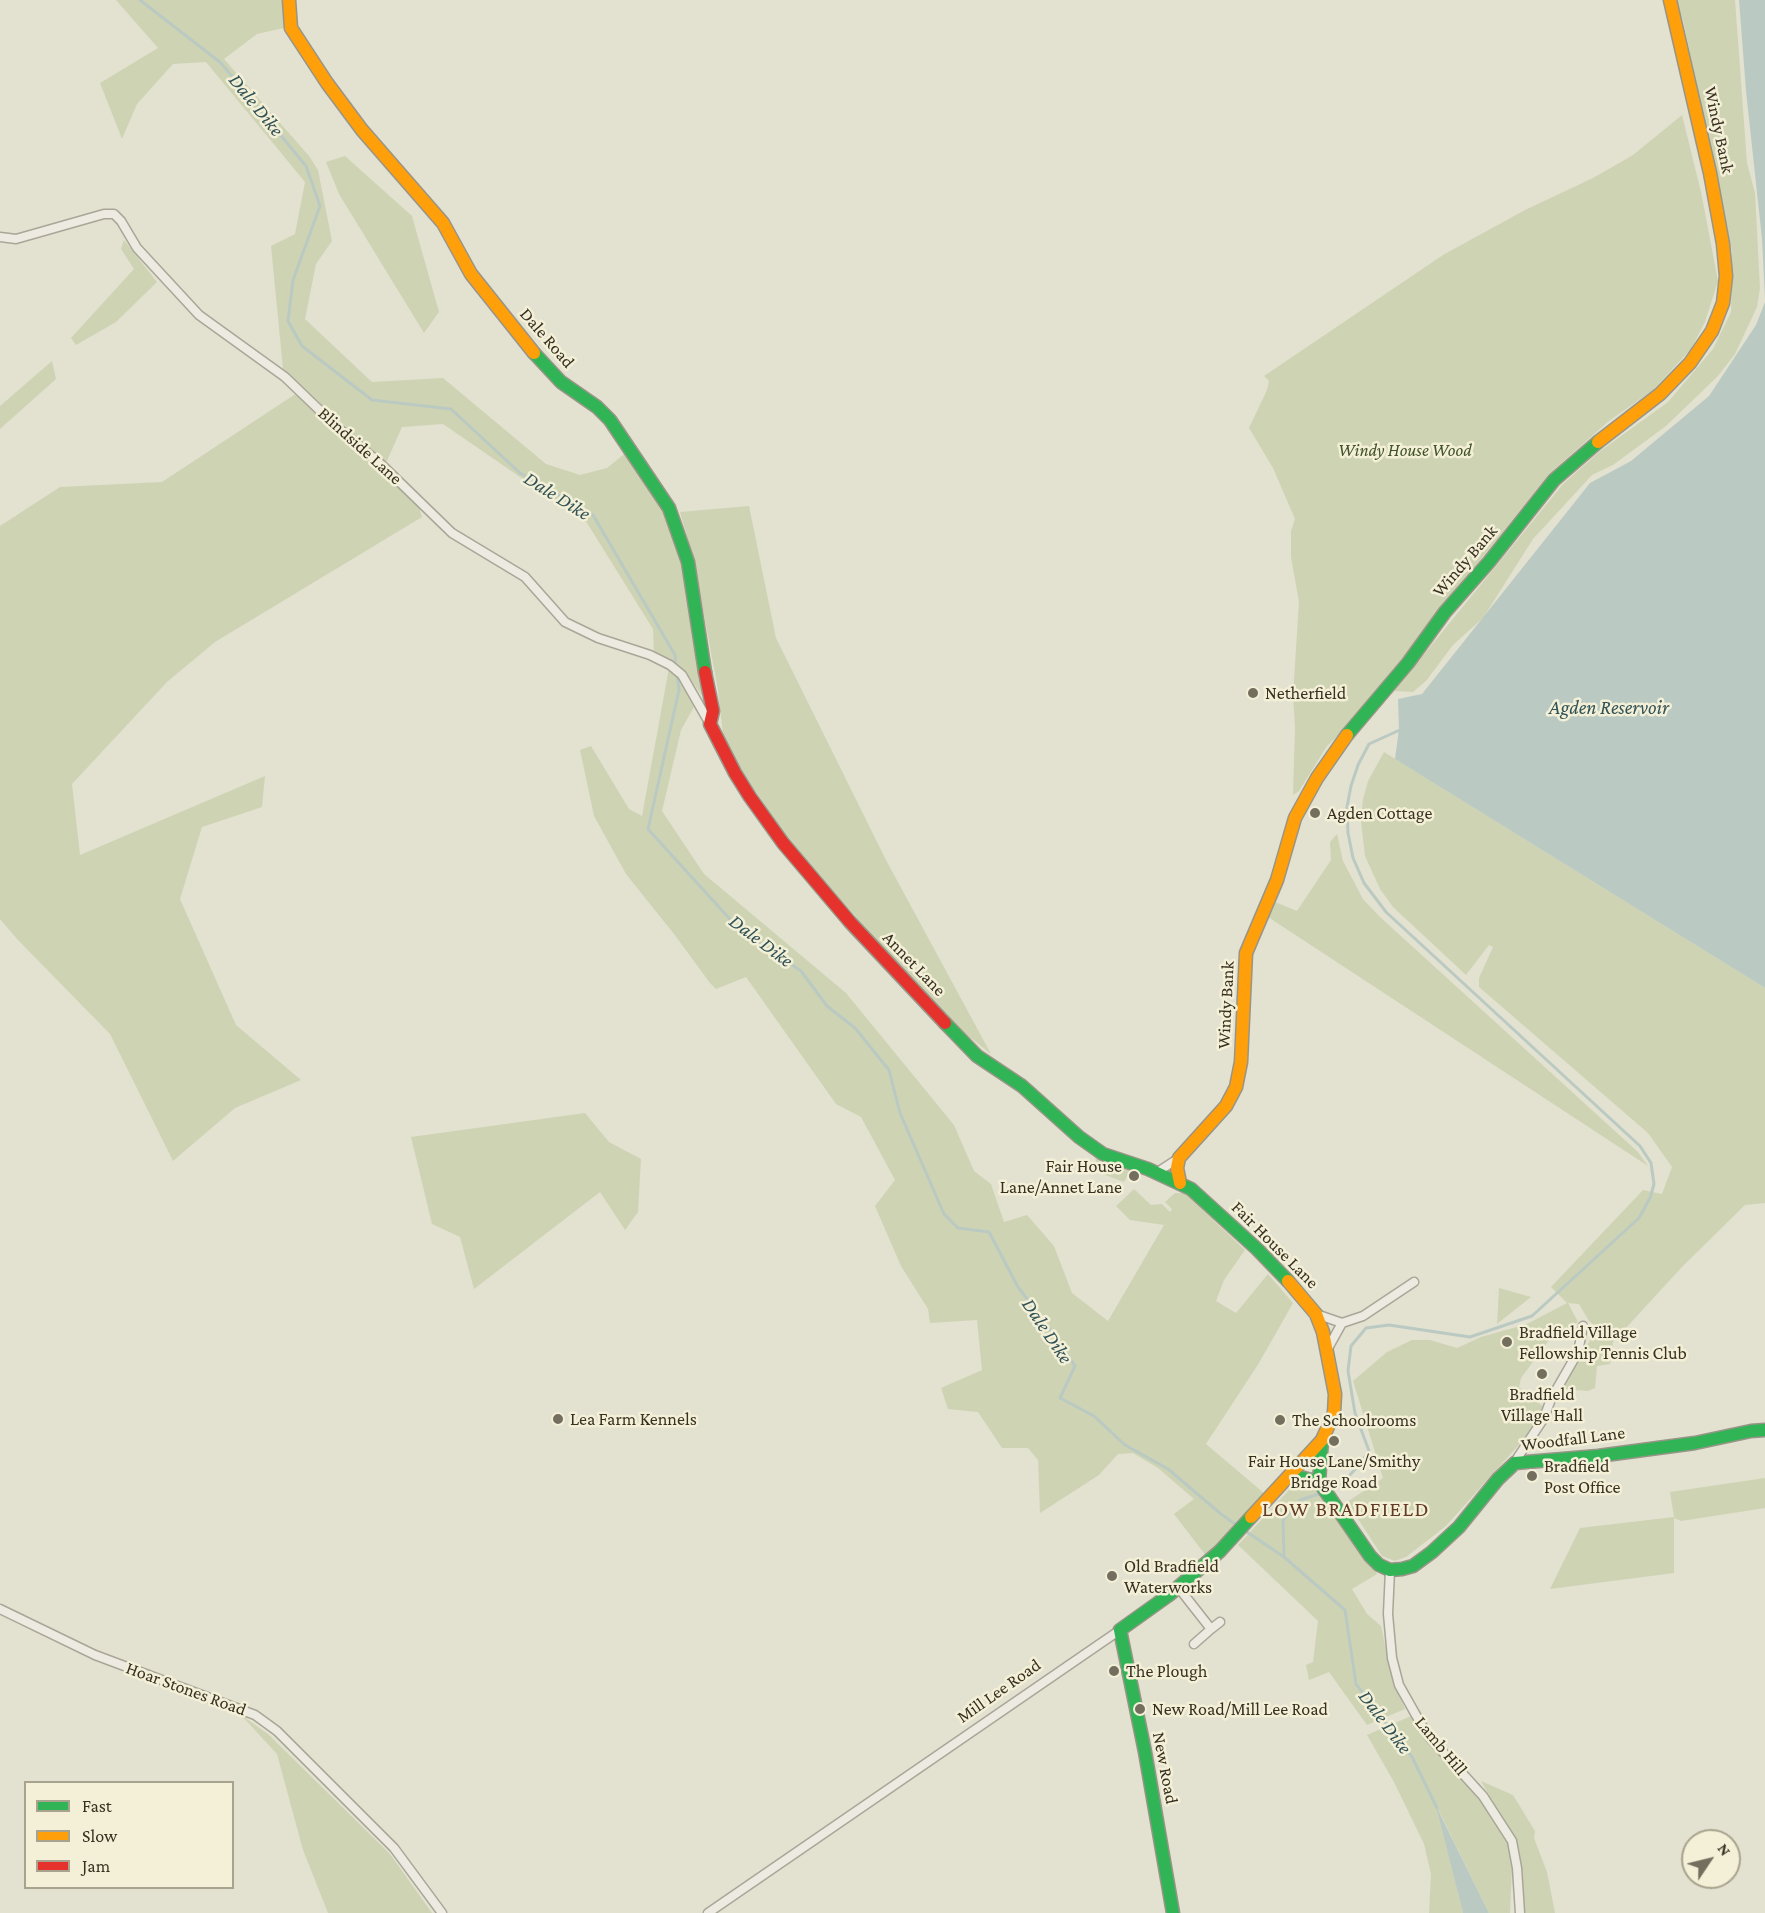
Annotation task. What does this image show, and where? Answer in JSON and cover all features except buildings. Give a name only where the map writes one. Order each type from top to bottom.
[{"type":"street","name":"Dale Road","points":[[289,0],[291,28],[294,34],[362,130],[443,223],[471,274],[539,360],[561,382],[597,407],[610,420],[669,507],[688,562],[713,711],[710,724]]},
{"type":"street","name":"Windy Bank","points":[[1152,1171],[1179,1158],[1226,1106],[1236,1087],[1241,1062],[1246,953],[1277,880],[1295,818],[1317,778],[1339,745],[1408,663],[1444,612],[1489,562],[1554,480],[1584,453],[1660,394],[1690,363],[1712,331],[1723,303],[1725,276],[1723,244],[1710,173],[1670,0]]},
{"type":"street","name":"Blindside Lane","points":[[0,237],[16,239],[104,214],[114,214],[121,221],[137,248],[199,315],[285,377],[336,426],[383,466],[452,533],[525,577],[565,622],[598,638],[650,655],[669,665],[682,675],[710,724]]},
{"type":"street","name":"Annet Lane","points":[[710,724],[745,789],[783,843],[850,922],[960,1041],[977,1056],[1022,1086],[1079,1137],[1103,1154],[1152,1171]]},
{"type":"street","points":[[1179,1158],[1177,1168],[1180,1183]]},
{"type":"street","name":"Fair House Lane","points":[[1152,1171],[1191,1189],[1257,1249],[1297,1290],[1316,1314],[1327,1350],[1335,1394],[1334,1413],[1322,1440],[1292,1475]]},
{"type":"street","points":[[1316,1314],[1342,1323],[1363,1316],[1414,1282]]},
{"type":"street","points":[[1327,1350],[1342,1323]]},
{"type":"street","points":[[1515,1463],[1544,1418],[1551,1400],[1578,1352],[1583,1326]]},
{"type":"street","name":"Woodfall Lane","points":[[1390,1570],[1413,1566],[1432,1552],[1459,1527],[1498,1479],[1515,1463],[1598,1456],[1695,1443],[1765,1430]]},
{"type":"street","points":[[1320,1483],[1322,1440]]},
{"type":"street","points":[[1292,1475],[1320,1483],[1370,1556],[1379,1565],[1390,1570]]},
{"type":"street","name":"Mill Lee Road","points":[[708,1913],[1120,1630],[1178,1587],[1220,1551],[1292,1475]]},
{"type":"street","name":"Lamb Hill","points":[[1390,1570],[1388,1614],[1391,1647],[1399,1685],[1411,1709],[1431,1739],[1483,1796],[1512,1841],[1517,1868],[1520,1913]]},
{"type":"street","points":[[1178,1587],[1211,1629]]},
{"type":"street","name":"Hoar Stones Road","points":[[0,1609],[94,1655],[255,1715],[277,1731],[394,1848],[442,1913]]},
{"type":"street","points":[[1194,1644],[1220,1622]]},
{"type":"street","name":"New Road","points":[[1120,1630],[1145,1752],[1173,1913]]},
{"type":"green space","points":[[116,0],[283,0],[284,28],[257,34],[224,59],[309,156],[318,170],[332,241],[316,264],[305,319],[372,382],[443,378],[546,464],[580,475],[607,468],[628,451],[664,508],[682,564],[703,697],[683,669],[654,653],[653,629],[587,523],[443,424],[402,427],[386,463],[283,369],[271,246],[295,234],[305,182],[206,62],[173,64],[137,104],[122,139],[100,83],[158,48]]},
{"type":"green space","points":[[1676,0],[1735,0],[1747,163],[1755,193],[1760,288],[1757,307],[1735,354],[1718,376],[1666,426],[1613,465],[1592,475],[1533,539],[1483,618],[1453,645],[1426,681],[1413,692],[1394,691],[1563,484],[1599,452],[1668,402],[1713,349],[1731,312],[1732,251],[1683,20]]},
{"type":"green space","name":"Windy House Wood","points":[[1682,115],[1701,192],[1718,281],[1705,322],[1691,349],[1653,390],[1609,421],[1548,475],[1348,726],[1327,746],[1299,791],[1293,795],[1295,728],[1293,695],[1299,602],[1291,557],[1291,531],[1295,519],[1273,468],[1249,428],[1267,390],[1269,381],[1264,376],[1443,255],[1633,155]]},
{"type":"green space","points":[[345,156],[412,216],[439,312],[424,333],[339,194],[326,162]]},
{"type":"green space","points":[[124,240],[157,282],[116,322],[76,345],[71,338],[134,269],[121,249]]},
{"type":"green space","points":[[52,361],[56,379],[0,429],[0,406]]},
{"type":"green space","points":[[297,393],[418,504],[422,517],[215,642],[167,682],[72,784],[80,855],[265,776],[262,807],[202,827],[180,899],[236,1025],[301,1080],[235,1108],[173,1161],[110,1034],[0,919],[0,526],[60,487],[162,482]]},
{"type":"green space","points":[[749,506],[776,638],[886,860],[991,1054],[957,1027],[809,864],[787,838],[724,744],[718,690],[694,562],[680,512]]},
{"type":"green space","points":[[669,668],[680,677],[694,707],[681,730],[662,811],[704,874],[846,993],[954,1125],[974,1171],[991,1184],[1004,1222],[1027,1215],[1054,1246],[1072,1293],[1108,1321],[1164,1225],[1130,1220],[1116,1206],[1134,1189],[1151,1205],[1162,1204],[1170,1212],[1172,1209],[1165,1202],[1175,1193],[1185,1193],[1245,1250],[1224,1280],[1216,1301],[1236,1313],[1268,1274],[1293,1303],[1259,1363],[1206,1444],[1265,1494],[1207,1557],[1174,1514],[1194,1499],[1158,1468],[1133,1453],[1118,1454],[1099,1475],[1040,1513],[1038,1460],[1028,1448],[1002,1448],[978,1412],[948,1409],[941,1388],[982,1370],[977,1320],[930,1323],[928,1309],[901,1266],[875,1206],[895,1180],[861,1117],[836,1104],[746,977],[716,989],[710,983],[626,874],[594,816],[580,750],[591,746],[629,809],[642,816]]},
{"type":"green space","points":[[1384,752],[1765,988],[1765,1203],[1745,1205],[1682,1267],[1613,1342],[1610,1364],[1597,1366],[1595,1388],[1588,1391],[1563,1389],[1589,1342],[1599,1329],[1589,1321],[1579,1304],[1568,1303],[1578,1322],[1550,1339],[1521,1378],[1519,1387],[1545,1408],[1542,1419],[1446,1526],[1406,1557],[1395,1561],[1382,1556],[1347,1502],[1383,1478],[1353,1381],[1387,1352],[1412,1340],[1430,1340],[1457,1348],[1481,1337],[1527,1324],[1567,1303],[1551,1287],[1643,1190],[1662,1194],[1672,1167],[1648,1133],[1479,987],[1479,978],[1493,947],[1489,945],[1466,975],[1393,907],[1380,889],[1365,856],[1361,821],[1363,799],[1368,781]]},
{"type":"green space","points":[[1337,834],[1343,861],[1363,899],[1638,1152],[1648,1166],[1268,917],[1275,902],[1297,911],[1331,860],[1330,842]]},
{"type":"green space","points":[[585,1113],[609,1142],[641,1159],[638,1212],[625,1230],[600,1192],[474,1289],[460,1237],[432,1224],[411,1137]]},
{"type":"green space","points":[[1095,1156],[1131,1170],[1124,1182],[1098,1172]]},
{"type":"green space","points":[[1499,1288],[1531,1297],[1497,1324]]},
{"type":"green space","points":[[1765,1478],[1765,1508],[1681,1521],[1674,1518],[1674,1573],[1550,1589],[1580,1528],[1674,1517],[1670,1492]]},
{"type":"green space","points":[[1299,1484],[1316,1486],[1377,1574],[1352,1589],[1367,1614],[1381,1626],[1393,1682],[1405,1709],[1367,1725],[1329,1672],[1309,1680],[1306,1665],[1313,1662],[1318,1621],[1238,1545],[1290,1489]]},
{"type":"green space","points":[[241,1715],[268,1734],[390,1854],[432,1913],[328,1913],[303,1850],[277,1754]]},
{"type":"green space","points":[[1411,1716],[1428,1744],[1463,1778],[1491,1812],[1513,1846],[1510,1913],[1489,1913],[1438,1809],[1463,1913],[1429,1913],[1431,1874],[1424,1844],[1394,1782],[1367,1735]]},
{"type":"green space","points":[[1481,1781],[1513,1795],[1535,1831],[1534,1838],[1547,1872],[1555,1913],[1525,1913],[1521,1871],[1515,1841]]},
{"type":"water","points":[[1739,0],[1765,0],[1765,299],[1762,239]]},
{"type":"water","name":"Agden Reservoir","points":[[1765,302],[1765,988],[1395,759],[1399,729],[1398,699],[1422,694],[1590,483],[1631,461],[1709,396],[1756,325]]},
{"type":"water","points":[[1436,1806],[1489,1913],[1463,1913]]},
{"type":"waterway","name":"Dale Dike","points":[[140,0],[221,63],[306,166],[320,206],[293,280],[288,321],[302,346],[372,400],[451,409],[520,473],[593,515],[675,655],[676,668]]},
{"type":"waterway","name":"Dale Dike","points":[[677,674],[679,690],[648,829],[738,928],[801,971],[827,1006],[855,1028],[889,1070],[900,1113],[944,1214],[958,1228],[989,1232],[1018,1287],[1075,1366],[1060,1398],[1094,1416],[1125,1445],[1168,1469],[1238,1526]]},
{"type":"waterway","points":[[1328,1491],[1339,1487],[1369,1451],[1355,1413],[1348,1371],[1351,1346],[1366,1328],[1389,1325],[1470,1337],[1532,1316],[1639,1218],[1650,1198],[1654,1184],[1651,1163],[1640,1146],[1386,912],[1364,883],[1353,858],[1348,833],[1347,807],[1351,786],[1358,765],[1369,744],[1402,729]]},
{"type":"waterway","points":[[1284,1557],[1283,1520],[1300,1500],[1322,1493]]},
{"type":"waterway","name":"Dale Dike","points":[[1244,1530],[1284,1557],[1345,1610],[1356,1684],[1412,1757],[1437,1808]]},
{"type":"traffic: fast","points":[[534,353],[561,382],[597,407],[610,420],[669,508],[688,562],[705,672]]},
{"type":"traffic: fast","points":[[1347,735],[1408,663],[1445,612],[1489,562],[1554,480],[1598,442]]},
{"type":"traffic: fast","points":[[945,1023],[977,1056],[1022,1086],[1079,1137],[1103,1154],[1148,1169],[1191,1189],[1257,1249],[1288,1281]]},
{"type":"traffic: fast","points":[[1292,1475],[1319,1482],[1370,1556],[1379,1565],[1390,1570],[1402,1569],[1413,1566],[1459,1527],[1498,1479],[1515,1463],[1598,1456],[1695,1443],[1765,1430]]},
{"type":"traffic: fast","points":[[1319,1482],[1322,1440]]},
{"type":"traffic: fast","points":[[1173,1913],[1145,1752],[1120,1630],[1169,1595],[1220,1551],[1251,1517]]},
{"type":"traffic: slow","points":[[289,0],[291,28],[327,83],[362,130],[443,223],[471,274],[534,353]]},
{"type":"traffic: slow","points":[[1598,442],[1660,394],[1690,363],[1712,331],[1723,303],[1726,276],[1723,244],[1710,173],[1670,0]]},
{"type":"traffic: slow","points":[[1180,1183],[1177,1168],[1179,1158],[1226,1106],[1236,1087],[1241,1062],[1246,953],[1277,880],[1295,818],[1317,778],[1347,735]]},
{"type":"traffic: slow","points":[[1251,1517],[1322,1440],[1334,1413],[1335,1394],[1323,1332],[1316,1314],[1288,1281]]},
{"type":"traffic: jam","points":[[705,672],[713,711],[710,724],[750,797],[783,843],[850,922],[945,1023]]},
{"type":"place","name":"Netherfield","points":[[1253,693]]},
{"type":"place","name":"Agden Cottage","points":[[1315,813]]},
{"type":"place","name":"Fair House Lane/Annet Lane","points":[[1134,1176]]},
{"type":"place","name":"Bradfield Village Fellowship Tennis Club","points":[[1507,1342]]},
{"type":"place","name":"Bradfield Village Hall","points":[[1542,1374]]},
{"type":"place","name":"Lea Farm Kennels","points":[[558,1419]]},
{"type":"place","name":"The Schoolrooms","points":[[1280,1420]]},
{"type":"place","name":"Fair House Lane/Smithy Bridge Road","points":[[1334,1441]]},
{"type":"place","name":"Bradfield Post Office","points":[[1532,1476]]},
{"type":"place","name":"Old Bradfield Waterworks","points":[[1112,1576]]},
{"type":"place","name":"The Plough","points":[[1114,1671]]},
{"type":"place","name":"New Road/Mill Lee Road","points":[[1140,1709]]},
{"type":"district","name":"LOW BRADFIELD","points":[[1346,1510]]}]
